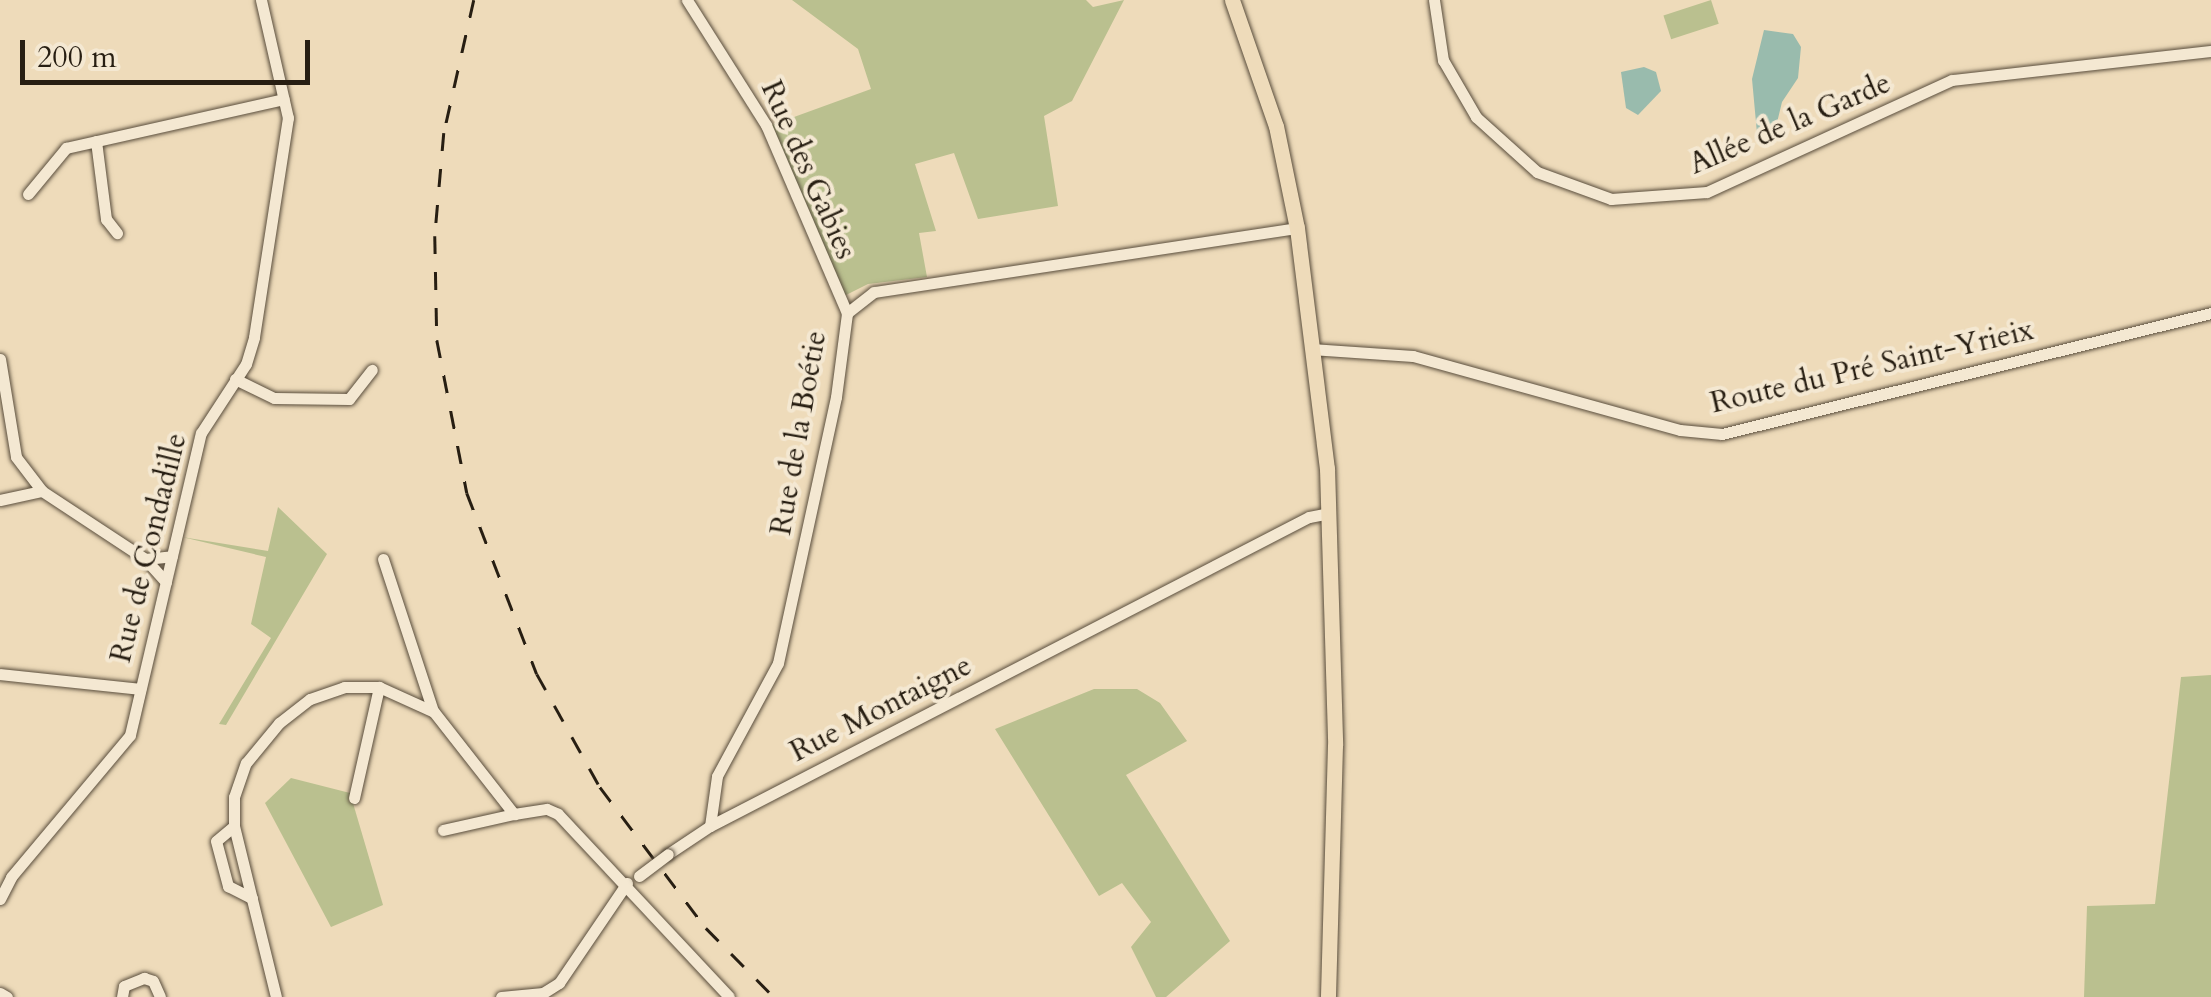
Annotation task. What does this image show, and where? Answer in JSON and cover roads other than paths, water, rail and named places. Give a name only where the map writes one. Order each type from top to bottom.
[{"type":"main road","points":[[1232,0],[1276,126],[1297,228],[1330,513],[1336,745],[1328,997]]},
{"type":"street","name":"Rue de Condadille","points":[[0,899],[10,877],[124,747],[201,433],[235,379],[254,337],[286,149],[284,98],[261,0]]},
{"type":"street","name":"Rue des Gabies","points":[[687,0],[766,125],[847,313]]},
{"type":"street","name":"Allée de la Garde","points":[[1434,0],[1444,60],[1488,131],[1537,172],[1611,198],[1706,192],[1952,80],[2211,51]]},
{"type":"street","points":[[28,194],[51,160],[96,141],[284,98]]},
{"type":"street","points":[[96,141],[106,219],[117,234]]},
{"type":"street","name":"Rue de la Boétie","points":[[710,826],[717,776],[778,663],[836,397],[847,313],[874,292],[1297,228]]},
{"type":"street","name":"Route du Pré Saint-Yrieix","points":[[1311,349],[1413,356],[1680,430],[1722,434],[2211,314]]},
{"type":"street","points":[[0,359],[5,426],[16,456],[42,491],[144,559],[166,582]]},
{"type":"street","points":[[235,379],[274,398],[349,398],[372,370]]},
{"type":"street","points":[[0,482],[3,499],[42,491]]},
{"type":"street","name":"Rue Montaigne","points":[[500,997],[543,993],[559,983],[624,885],[710,826],[1309,517],[1330,513]]},
{"type":"street","points":[[144,559],[172,556]]},
{"type":"street","points":[[383,559],[434,712],[514,814]]},
{"type":"street","points":[[0,674],[140,689]]},
{"type":"street","points":[[276,997],[234,826],[234,797],[246,763],[278,722],[310,700],[344,687],[379,686],[434,712]]},
{"type":"street","points":[[354,798],[379,686]]},
{"type":"street","points":[[443,830],[547,808],[558,814],[723,995]]},
{"type":"street","points":[[234,826],[216,840],[228,886],[252,898]]},
{"type":"street","points":[[122,997],[124,986],[144,978],[154,981],[160,997]]},
{"type":"street","points":[[0,994],[7,997]]},
{"type":"railway","points":[[474,0],[444,133],[435,236],[437,340],[467,493],[537,674],[600,787],[706,928],[774,997]]}]
